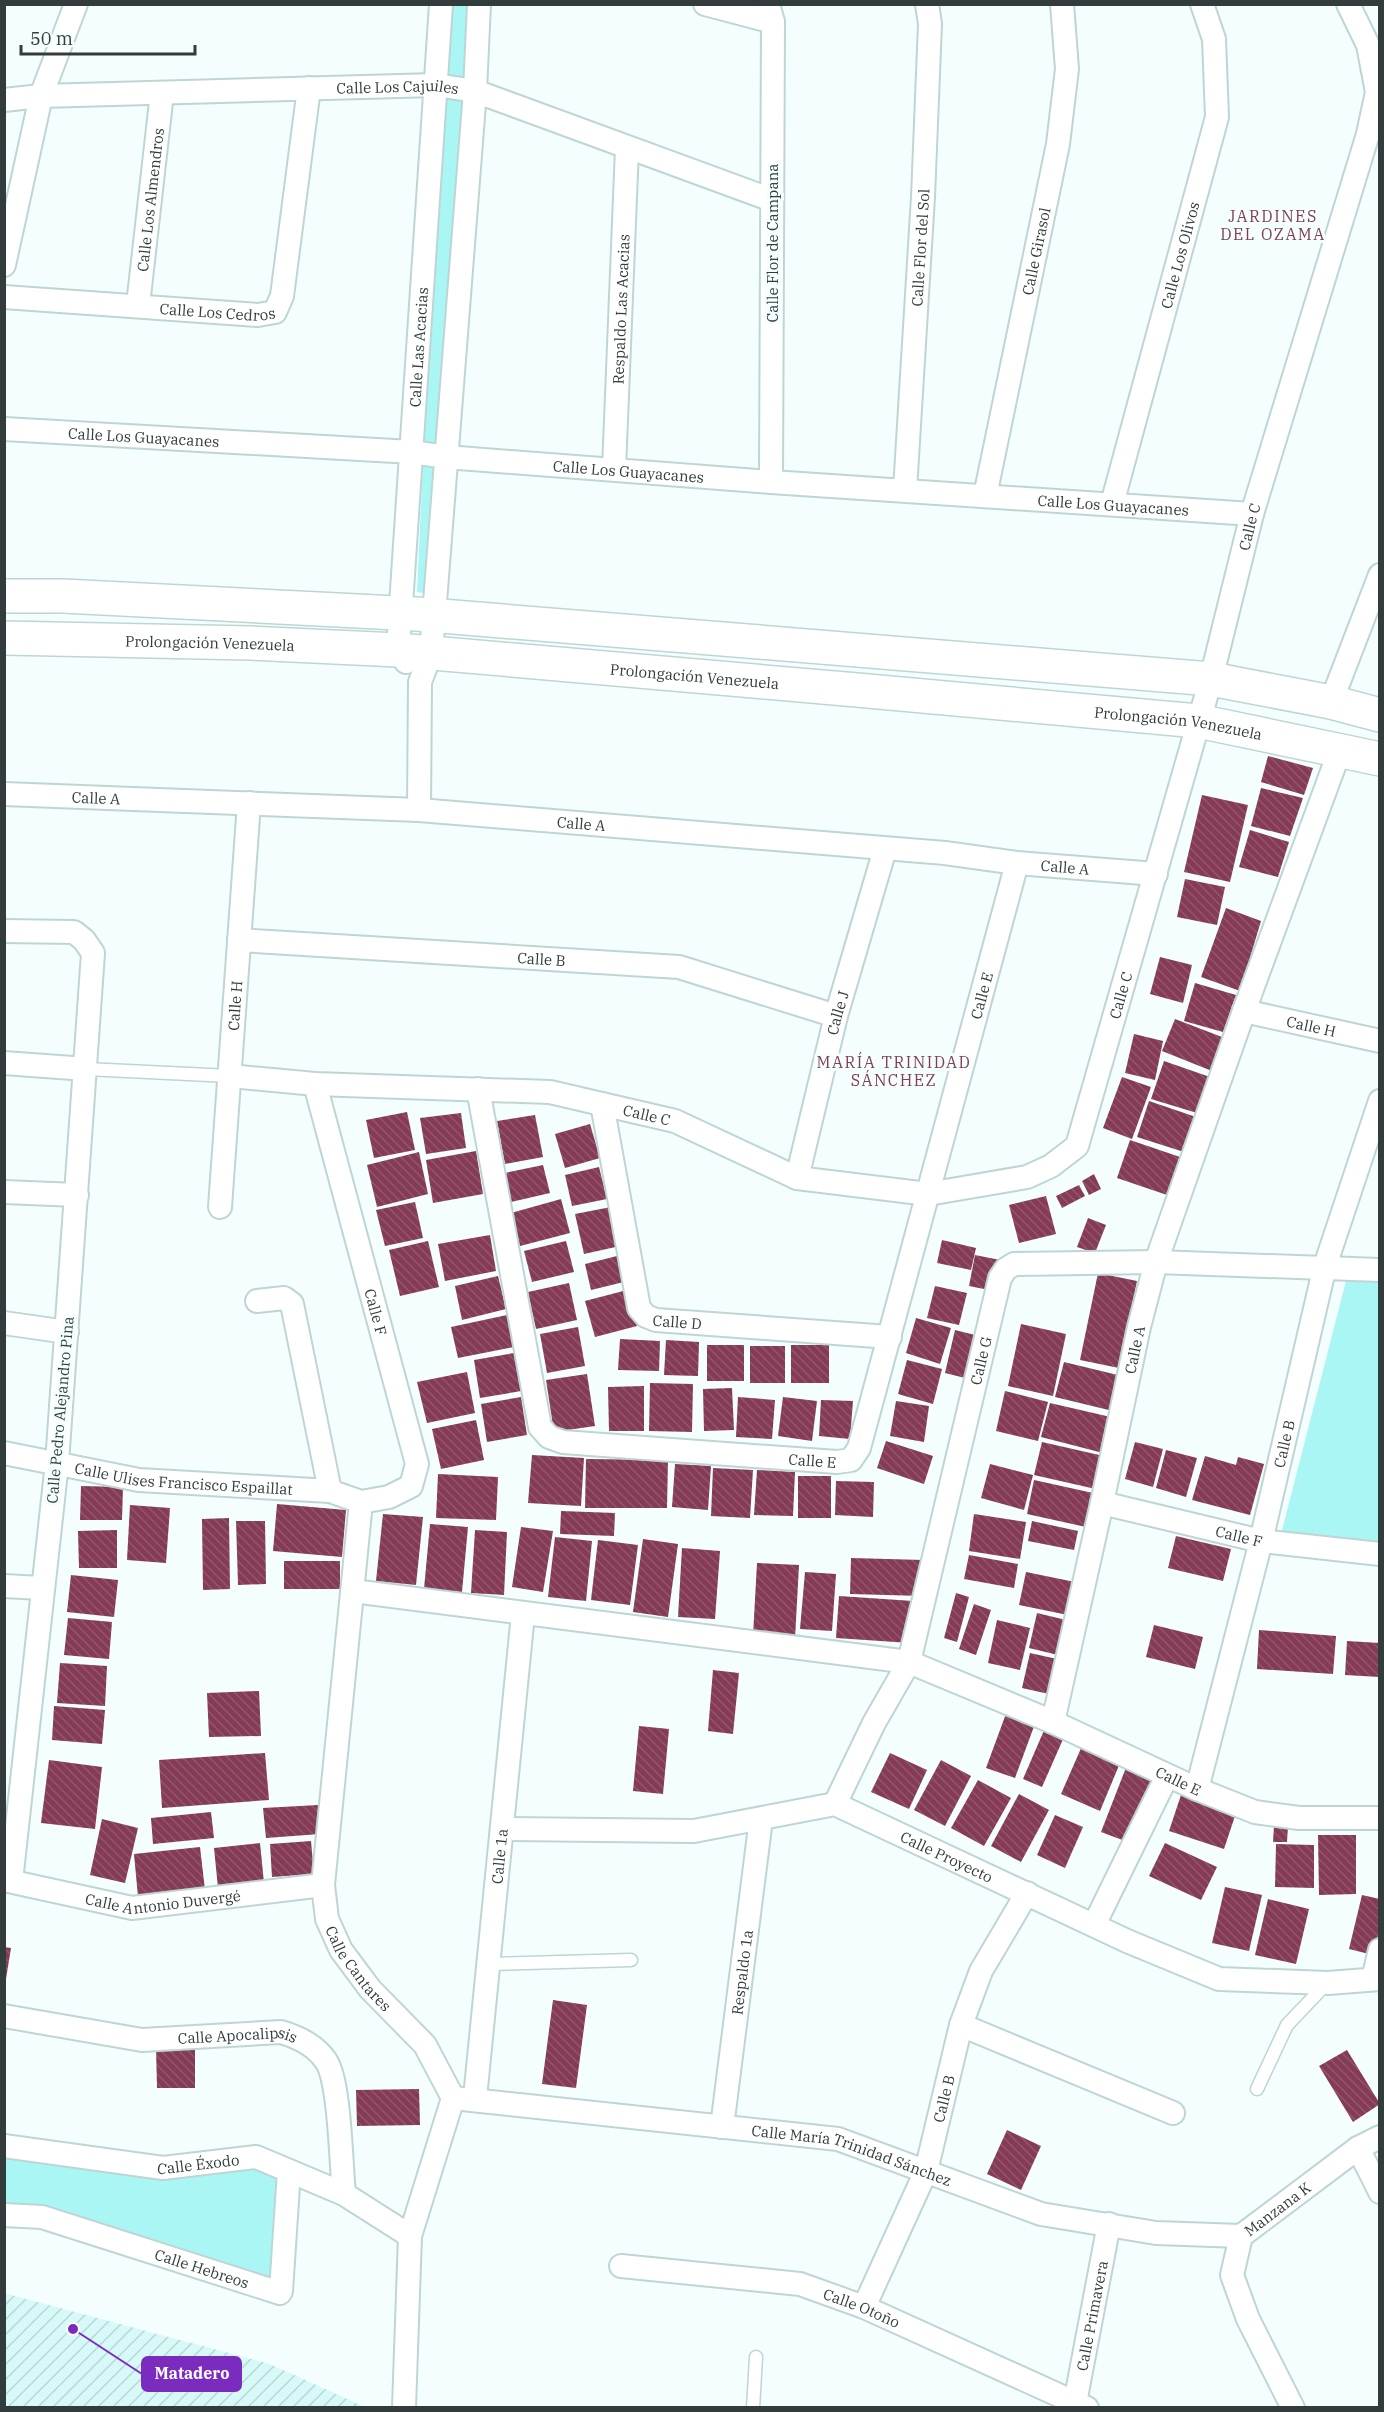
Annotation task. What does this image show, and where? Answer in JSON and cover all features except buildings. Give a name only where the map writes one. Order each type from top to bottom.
[{"type":"street","points":[[4,265],[40,96],[76,4]]},
{"type":"street","name":"Calle Las Acacias","points":[[398,650],[441,4]]},
{"type":"street","points":[[419,810],[425,667],[434,615],[475,91],[479,4]]},
{"type":"street","points":[[705,4],[770,13]]},
{"type":"street","name":"Calle Flor del Sol","points":[[905,490],[924,186],[930,24],[927,4]]},
{"type":"street","name":"Calle Girasol","points":[[985,496],[1058,144],[1067,69],[1062,4]]},
{"type":"street","name":"Calle Los Olivos","points":[[1112,504],[1217,117],[1214,39],[1202,4]]},
{"type":"street","name":"Calle C","points":[[230,1076],[315,1084],[550,1092],[675,1121],[797,1178],[928,1194],[1027,1177],[1051,1166],[1077,1146],[1211,679],[1252,514],[1368,134],[1377,92],[1368,45],[1348,4]]},
{"type":"street","name":"Calle Flor de Campana","points":[[770,13],[771,482]]},
{"type":"street","name":"Calle Los Cajuiles","points":[[4,100],[40,96],[436,85],[475,91],[772,200]]},
{"type":"street","name":"Calle Los Cedros","points":[[4,297],[258,315],[275,312],[282,296],[309,88]]},
{"type":"street","name":"Calle Los Almendros","points":[[138,305],[162,93]]},
{"type":"street","name":"Respaldo Las Acacias","points":[[614,469],[627,148]]},
{"type":"street","name":"Calle Los Guayacanes","points":[[4,429],[412,452],[446,457],[771,482],[1252,514]]},
{"type":"street","points":[[1331,702],[1380,575]]},
{"type":"street","points":[[4,596],[63,596],[400,612],[1211,679],[1331,702],[1380,715]]},
{"type":"street","name":"Prolongación Venezuela","points":[[4,638],[398,650],[425,667],[1198,721],[1380,759]]},
{"type":"street","name":"Calle A","points":[[1053,1722],[1139,1327],[1156,1262],[1244,1011],[1340,750]]},
{"type":"street","name":"Calle A","points":[[4,794],[419,810],[945,852],[1017,863],[1155,874]]},
{"type":"street","name":"Calle H","points":[[219,1207],[249,803]]},
{"type":"street","name":"Calle J","points":[[797,1178],[836,1016],[885,849]]},
{"type":"street","name":"Calle E","points":[[478,1089],[540,1427],[549,1437],[563,1442],[611,1446],[837,1462],[851,1460],[859,1448],[890,1337],[1017,863]]},
{"type":"street","name":"Calle Pedro Alejandro Pina","points":[[4,931],[74,932],[84,940],[93,953],[57,1463],[41,1588],[14,1739],[8,1881]]},
{"type":"street","name":"Calle B","points":[[239,940],[680,967],[836,1016]]},
{"type":"street","name":"Calle H","points":[[1244,1011],[1380,1041]]},
{"type":"street","points":[[4,1063],[86,1069]]},
{"type":"street","name":"Calle F","points":[[315,1084],[417,1464],[411,1486],[389,1497],[361,1502]]},
{"type":"street","name":"Calle B","points":[[1197,1789],[1261,1541],[1325,1266],[1380,1101]]},
{"type":"street","name":"Calle D","points":[[602,1104],[639,1308],[646,1316],[656,1320],[890,1337]]},
{"type":"street","points":[[4,1192],[77,1195]]},
{"type":"street","name":"Calle G","points":[[835,1804],[874,1723],[909,1662],[1000,1278],[1006,1269],[1014,1264],[1156,1262],[1325,1266],[1380,1270]]},
{"type":"street","points":[[257,1301],[284,1298],[292,1304],[330,1491]]},
{"type":"street","points":[[4,1323],[67,1332]]},
{"type":"street","name":"Calle Ulises Francisco Espaillat","points":[[4,1453],[139,1480],[330,1491],[361,1502]]},
{"type":"street","name":"Calle Cantares","points":[[361,1502],[323,1886],[327,1919],[341,1950],[370,1989],[425,2045],[464,2098]]},
{"type":"street","name":"Calle F","points":[[1102,1503],[1261,1541],[1380,1554]]},
{"type":"street","points":[[4,1586],[41,1588]]},
{"type":"street","name":"Calle E","points":[[353,1591],[909,1662],[1053,1722],[1167,1776],[1255,1812],[1299,1818],[1380,1818]]},
{"type":"street","name":"Calle 1a","points":[[464,2098],[488,1964],[523,1614]]},
{"type":"street","points":[[1094,1925],[1167,1776]]},
{"type":"street","points":[[502,1829],[694,1831],[835,1804]]},
{"type":"street","name":"Calle Proyecto","points":[[835,1804],[1094,1925],[1222,1980],[1328,1983],[1376,1979]]},
{"type":"street","name":"Respaldo 1a","points":[[722,2127],[761,1819]]},
{"type":"street","name":"Calle Antonio Duvergé","points":[[8,1881],[132,1908],[323,1886]]},
{"type":"street","name":"Calle B","points":[[864,2307],[926,2171],[961,2025],[990,1953],[1027,1893]]},
{"type":"street","points":[[1376,1979],[1380,1950]]},
{"type":"street","name":"Calle Apocalipsis","points":[[4,2016],[142,2040],[281,2032],[301,2037],[326,2061],[334,2080],[344,2194]]},
{"type":"street","points":[[961,2025],[1173,2113]]},
{"type":"street","points":[[404,2408],[410,2236],[464,2098]]},
{"type":"street","name":"Calle María Trinidad Sánchez","points":[[464,2098],[838,2139],[1041,2214],[1156,2233],[1241,2236]]},
{"type":"street","name":"Manzana K","points":[[1293,2408],[1248,2319],[1232,2275],[1241,2236],[1358,2148],[1380,2137]]},
{"type":"street","name":"Calle Éxodo","points":[[4,2146],[163,2168],[256,2157],[344,2194],[410,2236]]},
{"type":"street","points":[[1358,2148],[1380,2192]]},
{"type":"street","name":"Calle Hebreos","points":[[4,2215],[42,2217],[279,2293],[281,2291],[289,2171]]},
{"type":"street","name":"Calle Primavera","points":[[1079,2406],[1109,2224]]},
{"type":"street","name":"Calle Otoño","points":[[621,2266],[800,2284],[864,2307],[1079,2406]]},
{"type":"lane","points":[[86,1069],[230,1076]]},
{"type":"lane","points":[[488,1964],[631,1960]]},
{"type":"lane","points":[[1257,2089],[1287,2025],[1328,1983]]},
{"type":"lane","points":[[753,2408],[756,2357]]},
{"type":"shaded area","points":[[444,5],[475,5],[444,596],[417,592]]},
{"type":"shaded area","points":[[1347,1277],[1379,1279],[1379,1551],[1279,1542]]},
{"type":"shaded area","points":[[5,2151],[254,2161],[285,2174],[280,2291],[5,2211]]},
{"type":"shaded area","points":[[4,2293],[270,2364],[365,2407],[5,2407]]},
{"type":"place","name":"Matadero","points":[[73,2329]]},
{"type":"district","name":"JARDINES DEL OZAMA","points":[[1273,225]]},
{"type":"district","name":"MARÍA TRINIDAD SÁNCHEZ","points":[[894,1071]]}]
